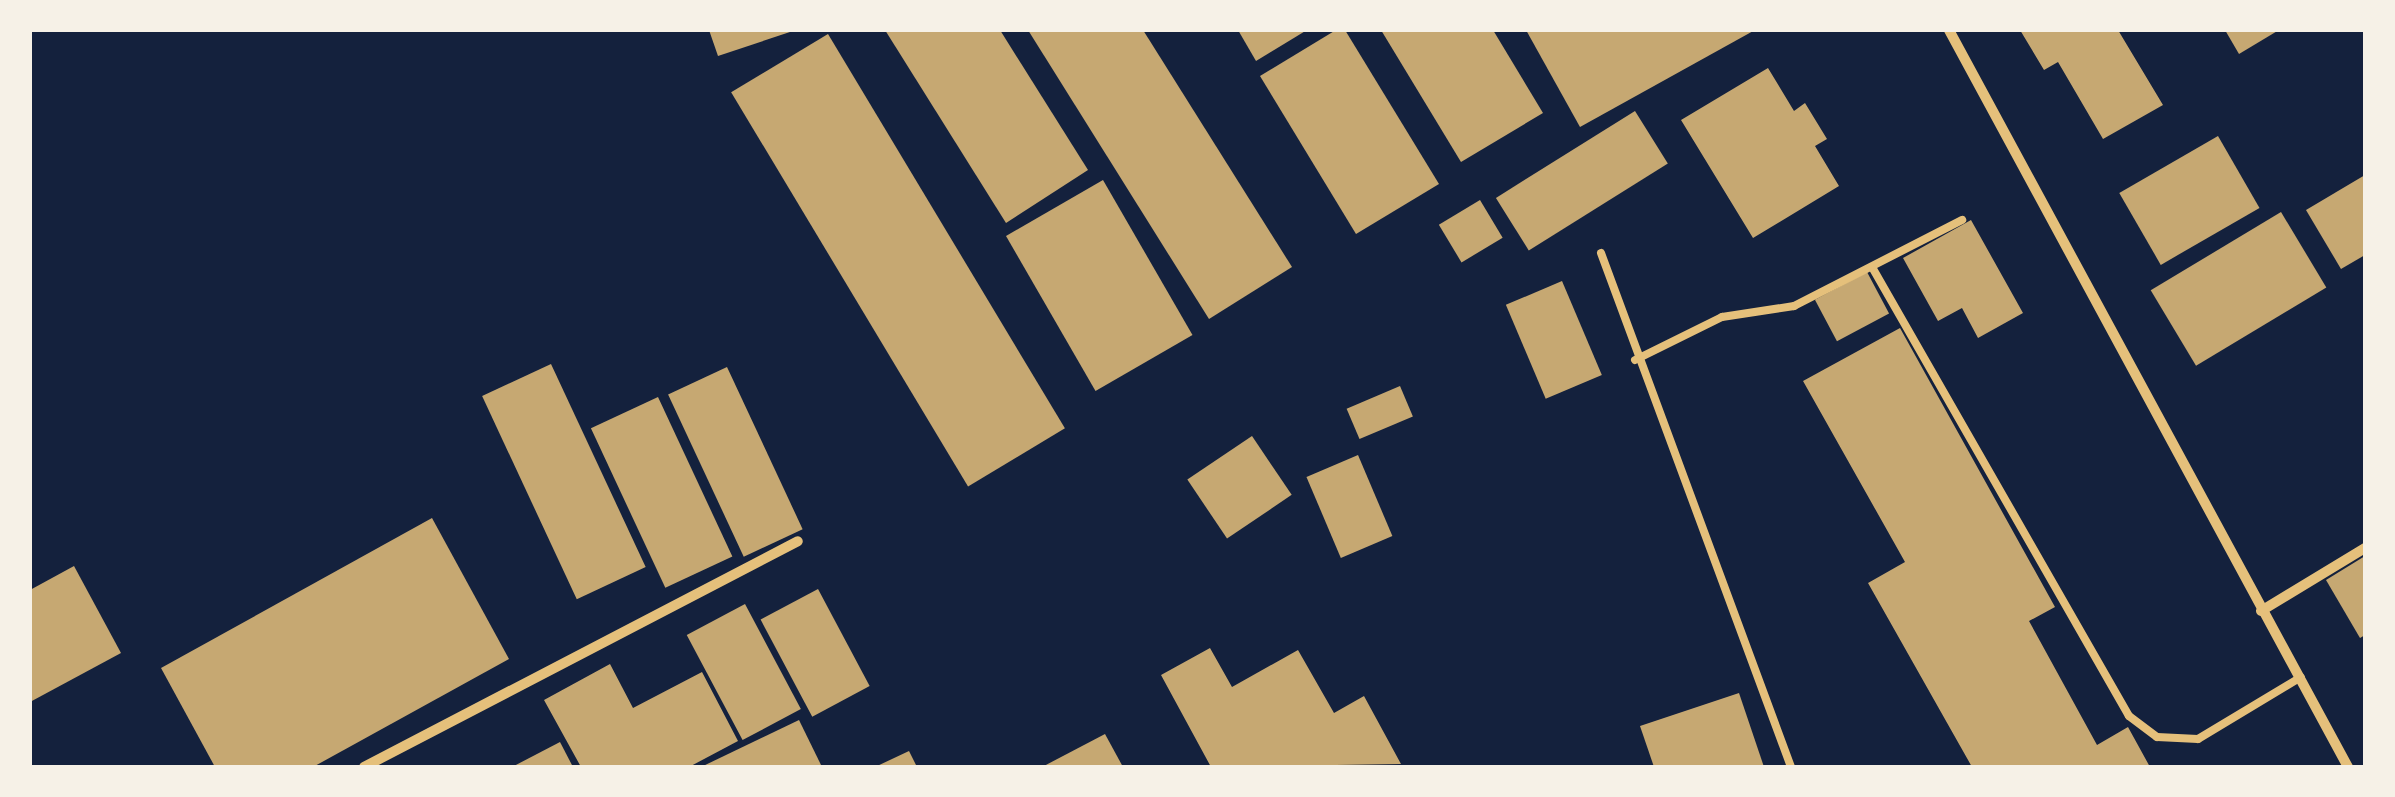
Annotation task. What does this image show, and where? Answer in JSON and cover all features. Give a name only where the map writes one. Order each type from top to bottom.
[{"type":"street","points":[[1949,30],[2348,767]]},
{"type":"street","points":[[364,767],[798,541]]},
{"type":"street","points":[[2261,611],[2365,548]]},
{"type":"lane","points":[[1635,360],[1722,317],[1794,306],[1962,220]]},
{"type":"lane","points":[[1601,253],[1635,360],[1790,767]]},
{"type":"lane","points":[[1872,267],[2128,716],[2156,737],[2198,739],[2300,677]]},
{"type":"building","points":[[709,30],[793,30],[793,31],[718,56]]},
{"type":"building","points":[[885,30],[1000,30],[1088,170],[1006,223]]},
{"type":"building","points":[[1028,30],[1143,30],[1292,267],[1209,319]]},
{"type":"building","points":[[1238,30],[1307,30],[1256,61]]},
{"type":"building","points":[[1336,30],[1345,30],[1439,184],[1356,234],[1260,76]]},
{"type":"building","points":[[1381,30],[1493,30],[1543,113],[1461,162]]},
{"type":"building","points":[[1526,30],[1755,30],[1580,127]]},
{"type":"building","points":[[2020,30],[2118,30],[2163,105],[2103,139],[2058,62],[2044,70]]},
{"type":"building","points":[[2225,30],[2279,30],[2239,54]]},
{"type":"building","points":[[828,34],[1065,428],[968,486],[731,92]]},
{"type":"building","points":[[1768,68],[1794,111],[1805,103],[1827,139],[1815,146],[1839,186],[1753,238],[1681,120]]},
{"type":"building","points":[[1635,111],[1668,164],[1529,250],[1496,198]]},
{"type":"building","points":[[2218,136],[2260,208],[2161,265],[2119,193]]},
{"type":"building","points":[[2365,175],[2365,255],[2341,269],[2306,210]]},
{"type":"building","points":[[1103,180],[1192,335],[1096,391],[1006,236]]},
{"type":"building","points":[[1480,200],[1503,238],[1462,262],[1439,225]]},
{"type":"building","points":[[2281,212],[2326,287],[2196,366],[2151,290]]},
{"type":"building","points":[[1971,220],[2023,313],[1978,338],[1962,308],[1938,321],[1903,258]]},
{"type":"building","points":[[1867,272],[1889,313],[1837,341],[1815,300]]},
{"type":"building","points":[[1562,281],[1602,375],[1546,399],[1506,305]]},
{"type":"building","points":[[1900,328],[2055,607],[2029,621],[2097,745],[2128,727],[2150,767],[1972,767],[1868,583],[1905,562],[1803,381]]},
{"type":"building","points":[[551,364],[646,567],[577,599],[482,396]]},
{"type":"building","points":[[727,367],[803,529],[744,557],[668,394]]},
{"type":"building","points":[[1400,386],[1413,416],[1360,439],[1347,409]]},
{"type":"building","points":[[658,397],[732,557],[665,588],[591,428]]},
{"type":"building","points":[[1252,436],[1292,495],[1227,538],[1187,480]]},
{"type":"building","points":[[1358,455],[1392,536],[1341,558],[1306,477]]},
{"type":"building","points":[[432,518],[509,659],[313,767],[215,767],[161,668]]},
{"type":"building","points":[[2365,556],[2365,635],[2360,638],[2326,580]]},
{"type":"building","points":[[74,566],[121,653],[30,702],[30,590]]},
{"type":"building","points":[[818,589],[870,686],[812,717],[761,620]]},
{"type":"building","points":[[745,604],[801,709],[743,740],[687,635]]},
{"type":"building","points":[[1210,648],[1232,687],[1298,650],[1334,713],[1364,696],[1401,764],[1211,767],[1161,675]]},
{"type":"building","points":[[610,664],[633,708],[702,672],[738,741],[689,767],[581,767],[544,700]]},
{"type":"building","points":[[1739,693],[1764,767],[1654,767],[1640,726]]},
{"type":"building","points":[[799,720],[822,767],[701,767]]},
{"type":"building","points":[[1105,734],[1123,767],[1042,767]]},
{"type":"building","points":[[560,742],[573,767],[512,767]]},
{"type":"building","points":[[909,751],[917,767],[875,767]]}]
